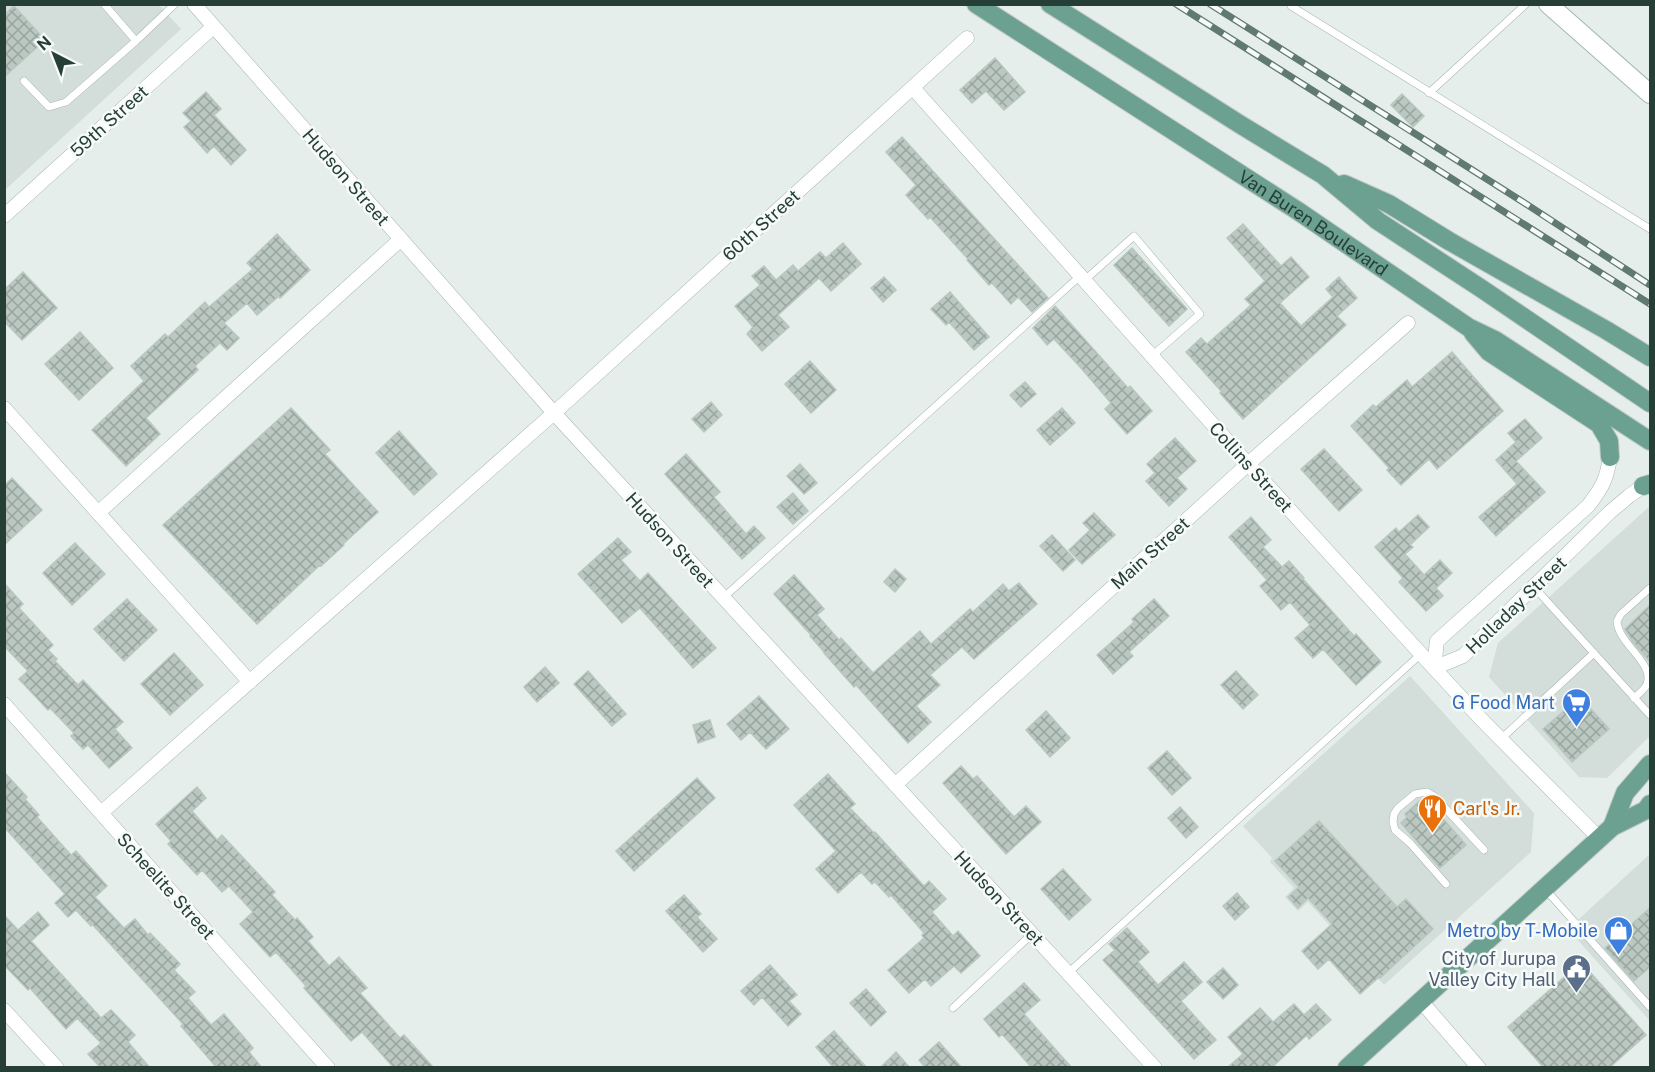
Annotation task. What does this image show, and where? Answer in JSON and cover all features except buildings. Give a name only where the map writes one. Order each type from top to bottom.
[{"type":"main road","name":"Van Buren Boulevard","points":[[976,4],[1298,211],[1468,327],[1496,340],[1650,441]]},
{"type":"main road","points":[[1050,4],[1323,175],[1389,204],[1650,357]]},
{"type":"main road","points":[[1323,175],[1378,221],[1650,403]]},
{"type":"main road","points":[[1468,327],[1489,352],[1599,424],[1609,441],[1610,457]]},
{"type":"main road","points":[[1605,832],[1625,794],[1650,764]]},
{"type":"main road","points":[[1347,1068],[1605,832],[1649,807]]},
{"type":"street","name":"Hudson Street","points":[[194,4],[554,413],[1155,1068]]},
{"type":"street","points":[[1548,4],[1648,88]]},
{"type":"street","name":"59th Street","points":[[4,216],[213,27]]},
{"type":"street","name":"60th Street","points":[[101,813],[554,413],[967,38]]},
{"type":"street","name":"Collins Street","points":[[913,88],[1248,464],[1481,719],[1605,832]]},
{"type":"street","points":[[98,513],[401,239]]},
{"type":"street","name":"Main Street","points":[[895,785],[1248,464],[1408,323]]},
{"type":"street","points":[[4,408],[250,682]]},
{"type":"street","name":"Holladay Street","points":[[1610,457],[1608,475],[1588,506],[1437,641],[1434,668],[1463,656],[1610,512],[1647,485]]},
{"type":"street","name":"Scheelite Street","points":[[4,704],[328,1068]]},
{"type":"street","points":[[1420,1000],[1479,1068]]},
{"type":"street","points":[[4,1010],[57,1068]]},
{"type":"lane","points":[[104,4],[136,40]]},
{"type":"lane","points":[[24,81],[49,107],[66,102],[175,4]]},
{"type":"lane","points":[[1429,93],[1526,4]]},
{"type":"lane","points":[[1291,6],[1650,229]]},
{"type":"lane","points":[[723,598],[1083,278],[1134,236],[1200,314],[1152,356]]},
{"type":"lane","points":[[1534,587],[1650,716]]},
{"type":"lane","points":[[1634,698],[1647,686],[1649,678],[1647,665],[1619,633],[1617,621],[1621,614],[1650,588]]},
{"type":"lane","points":[[1502,738],[1594,653]]},
{"type":"lane","points":[[1068,973],[1421,654]]},
{"type":"lane","points":[[1446,884],[1410,843],[1395,830],[1394,814],[1398,808],[1415,794],[1427,792],[1434,796],[1484,850]]},
{"type":"lane","points":[[1544,888],[1650,1007]]},
{"type":"lane","points":[[953,1008],[1032,934]]},
{"type":"shaded area","points":[[5,5],[159,5],[181,29],[5,190]]},
{"type":"shaded area","points":[[1650,506],[1650,736],[1607,778],[1579,777],[1489,677],[1498,643]]},
{"type":"shaded area","points":[[1410,676],[1534,813],[1531,852],[1384,985],[1308,902],[1298,911],[1285,897],[1294,888],[1270,862],[1272,858],[1243,826]]},
{"type":"shaded area","points":[[1650,854],[1650,1021],[1568,929]]},
{"type":"railway","points":[[1176,4],[1650,304]]},
{"type":"railway","points":[[1210,4],[1650,285]]},
{"type":"place","name":"G Food Mart","points":[[1576,728]]},
{"type":"place","name":"Carl's Jr.","points":[[1432,834]]},
{"type":"place","name":"Metro by T-Mobile","points":[[1619,956]]},
{"type":"place","name":"City of Jurupa Valley City Hall","points":[[1577,994]]}]
